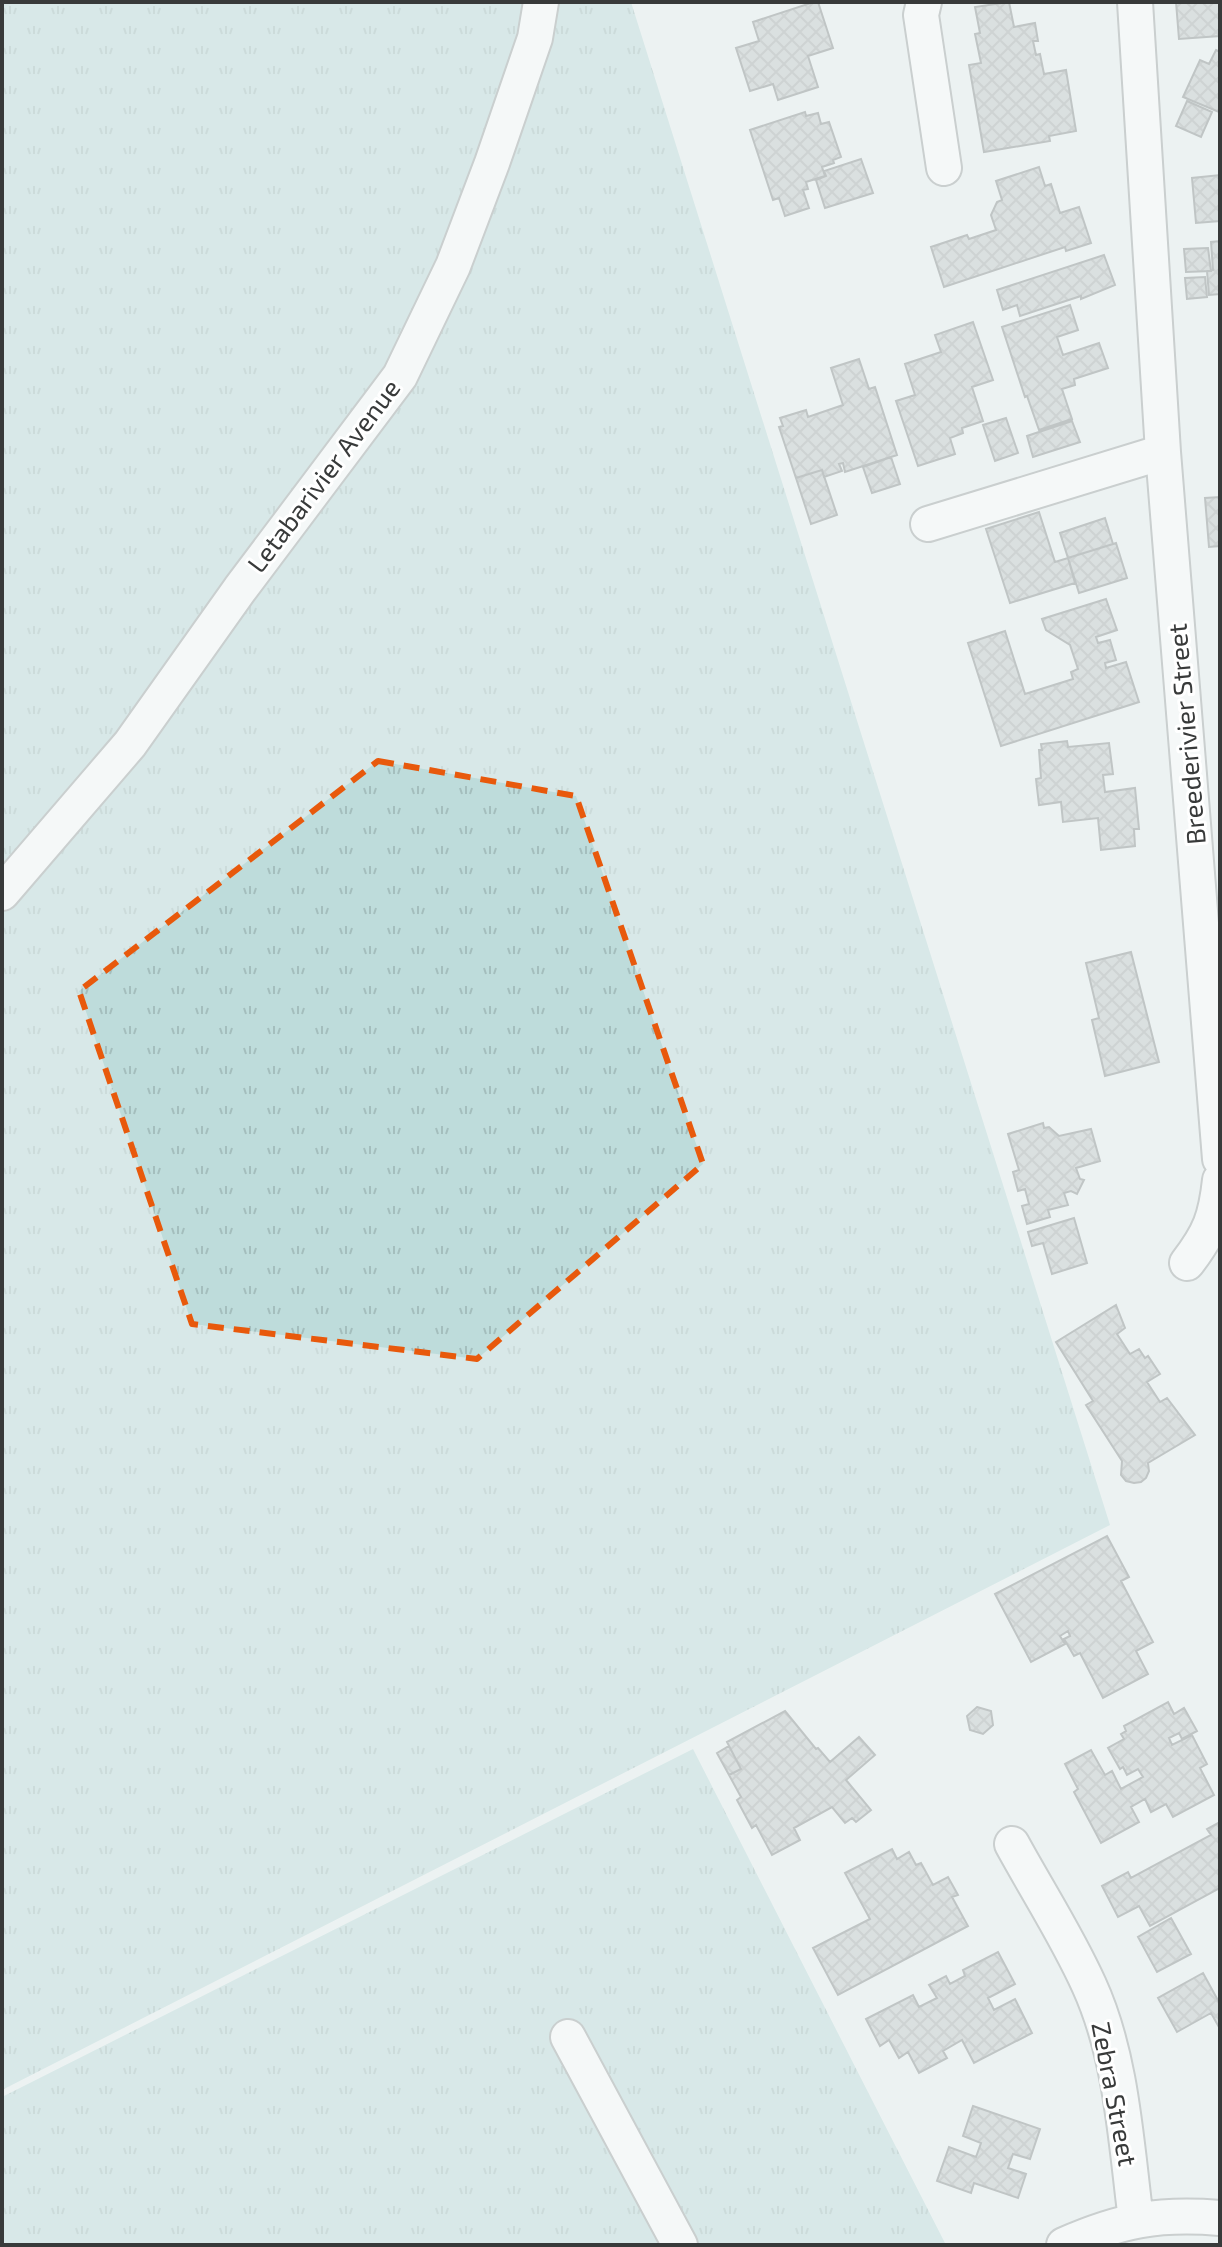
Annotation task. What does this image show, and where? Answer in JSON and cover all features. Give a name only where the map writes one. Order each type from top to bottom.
[{"type":"street","name":"Letabarivier Avenue","points":[[2,893],[130,744],[249,577],[400,376],[453,266],[492,163],[535,38],[541,2]]},
{"type":"street","points":[[924,2],[921,15],[944,168]]},
{"type":"street","name":"Breederivier Street","points":[[1135,2],[1163,452],[1220,1159]]},
{"type":"street","points":[[928,524],[1163,452]]},
{"type":"street","points":[[1187,1263],[1207,1236],[1217,1212],[1220,1180]]},
{"type":"street","name":"Zebra Street","points":[[1012,1844],[1089,1985],[1104,2026],[1117,2086],[1136,2220]]},
{"type":"street","points":[[568,2037],[680,2245]]},
{"type":"street","points":[[1064,2245],[1103,2228],[1136,2220],[1180,2215],[1220,2218]]},
{"type":"highlighted area","points":[[378,761],[576,796],[703,1164],[477,1359],[192,1324],[79,991]]},
{"type":"green space","points":[[2,2],[631,2],[1110,1525],[2,2090]]},
{"type":"green space","points":[[693,1749],[946,2245],[2,2245],[2,2097]]},
{"type":"building","points":[[818,2],[833,48],[808,56],[818,87],[778,100],[773,84],[750,91],[736,48],[759,41],[753,22]]},
{"type":"building","points":[[1009,2],[1014,27],[1035,23],[1038,41],[1033,41],[1036,55],[1040,54],[1044,74],[1066,70],[1076,131],[1049,136],[1050,141],[984,152],[969,65],[981,63],[975,34],[980,33],[975,7]]},
{"type":"building","points":[[1176,2],[1220,2],[1220,36],[1179,39]]},
{"type":"building","points":[[1216,50],[1220,52],[1219,112],[1183,97],[1200,60],[1209,64]]},
{"type":"building","points":[[1187,101],[1212,112],[1201,137],[1176,126]]},
{"type":"building","points":[[805,112],[806,116],[818,113],[821,124],[829,122],[841,157],[822,167],[825,176],[806,182],[808,189],[803,190],[809,208],[785,216],[779,198],[773,200],[750,130]]},
{"type":"building","points":[[861,159],[873,193],[825,208],[816,180],[826,176],[824,171]]},
{"type":"building","points":[[1039,167],[1045,186],[1051,184],[1060,213],[1079,207],[1091,243],[1066,251],[1065,247],[944,287],[931,247],[967,235],[969,239],[996,230],[991,215],[997,202],[1002,200],[996,181]]},
{"type":"building","points":[[1220,175],[1220,221],[1196,223],[1192,178]]},
{"type":"building","points":[[1220,241],[1220,294],[1209,295],[1207,271],[1213,270],[1211,242]]},
{"type":"building","points":[[1208,248],[1211,271],[1186,272],[1184,249]]},
{"type":"building","points":[[1104,255],[1115,285],[1081,299],[1081,296],[1020,316],[1017,305],[1003,310],[997,290]]},
{"type":"building","points":[[1205,277],[1207,297],[1187,299],[1185,278]]},
{"type":"building","points":[[1070,305],[1078,330],[1057,337],[1063,355],[1099,343],[1108,368],[1074,379],[1075,385],[1062,389],[1072,419],[1039,430],[1002,327]]},
{"type":"building","points":[[973,322],[993,380],[972,387],[983,421],[962,428],[963,433],[950,438],[955,454],[918,466],[896,401],[915,395],[905,364],[941,352],[935,335]]},
{"type":"building","points":[[859,359],[869,389],[875,387],[897,455],[845,472],[843,463],[839,464],[842,471],[824,477],[822,470],[796,478],[779,427],[783,426],[780,418],[806,410],[808,417],[843,405],[831,368]]},
{"type":"building","points":[[1006,418],[1018,453],[995,461],[983,425]]},
{"type":"building","points":[[1072,421],[1080,442],[1033,457],[1027,436]]},
{"type":"building","points":[[891,457],[900,484],[872,493],[863,467]]},
{"type":"building","points":[[822,470],[837,515],[811,524],[796,478]]},
{"type":"building","points":[[1220,497],[1220,546],[1209,547],[1205,498]]},
{"type":"building","points":[[1039,512],[1055,562],[1068,558],[1075,583],[1010,603],[986,529]]},
{"type":"building","points":[[1105,518],[1113,544],[1068,558],[1060,533]]},
{"type":"building","points":[[1116,543],[1127,578],[1079,593],[1068,558]]},
{"type":"building","points":[[1106,599],[1117,630],[1096,637],[1098,643],[1110,640],[1116,660],[1105,663],[1106,668],[1126,662],[1139,702],[1001,746],[968,643],[1005,631],[1025,694],[1073,679],[1071,672],[1078,669],[1070,645],[1046,630],[1042,619]]},
{"type":"building","points":[[1067,741],[1068,747],[1109,743],[1113,774],[1103,775],[1105,792],[1135,788],[1139,829],[1134,829],[1135,846],[1101,850],[1098,818],[1063,822],[1061,802],[1039,805],[1036,779],[1041,778],[1041,744]]},
{"type":"building","points":[[1131,952],[1159,1062],[1105,1076],[1092,1020],[1099,1018],[1086,963]]},
{"type":"building","points":[[1043,1123],[1044,1128],[1049,1127],[1059,1136],[1091,1129],[1100,1161],[1076,1168],[1080,1179],[1084,1180],[1077,1194],[1071,1191],[1064,1193],[1068,1205],[1048,1210],[1050,1217],[1027,1224],[1022,1206],[1029,1204],[1025,1189],[1018,1191],[1013,1172],[1019,1170],[1008,1134]]},
{"type":"building","points":[[1074,1218],[1087,1263],[1052,1274],[1043,1243],[1032,1246],[1028,1232]]},
{"type":"building","points":[[1116,1305],[1125,1328],[1117,1334],[1130,1354],[1139,1349],[1145,1358],[1148,1356],[1160,1374],[1147,1382],[1160,1402],[1167,1398],[1195,1435],[1148,1463],[1146,1478],[1134,1483],[1126,1481],[1121,1475],[1122,1461],[1086,1405],[1093,1401],[1056,1342]]},
{"type":"building","points":[[1107,1536],[1129,1577],[1121,1581],[1153,1642],[1136,1651],[1148,1674],[1103,1698],[1080,1653],[1074,1656],[1064,1639],[1070,1636],[1068,1631],[1060,1636],[1065,1644],[1031,1662],[995,1594]]},
{"type":"building","points":[[1168,1702],[1174,1714],[1184,1708],[1197,1731],[1182,1739],[1179,1733],[1169,1738],[1172,1745],[1192,1735],[1207,1764],[1200,1768],[1214,1795],[1173,1817],[1166,1804],[1151,1812],[1145,1799],[1131,1807],[1139,1822],[1101,1843],[1074,1792],[1078,1789],[1065,1764],[1091,1750],[1105,1775],[1112,1771],[1121,1789],[1143,1777],[1138,1769],[1127,1775],[1108,1748],[1124,1739],[1121,1734],[1126,1731],[1124,1726]]},
{"type":"building","points":[[977,1707],[991,1711],[993,1725],[983,1734],[970,1730],[967,1716]]},
{"type":"building","points":[[785,1711],[830,1762],[859,1737],[875,1755],[846,1780],[871,1810],[856,1822],[852,1818],[845,1823],[832,1807],[794,1828],[800,1840],[772,1855],[756,1825],[752,1828],[737,1800],[741,1797],[729,1775],[741,1769],[727,1742]]},
{"type":"building","points":[[729,1746],[741,1769],[729,1775],[717,1753]]},
{"type":"building","points":[[1220,1822],[1220,1888],[1150,1926],[1139,1906],[1118,1917],[1102,1886],[1128,1872],[1131,1878],[1211,1835],[1207,1829]]},
{"type":"building","points":[[892,1849],[897,1859],[909,1852],[916,1865],[921,1863],[933,1885],[948,1877],[958,1895],[952,1897],[968,1926],[838,1995],[813,1948],[870,1919],[845,1873]]},
{"type":"building","points":[[1171,1918],[1191,1954],[1157,1972],[1138,1937]]},
{"type":"building","points":[[998,1952],[1015,1984],[988,1998],[994,2010],[1015,1999],[1032,2033],[974,2063],[962,2040],[943,2051],[947,2058],[919,2073],[908,2052],[899,2058],[889,2040],[880,2046],[866,2019],[913,1995],[919,2007],[937,1998],[929,1985],[946,1976],[950,1984],[965,1976],[963,1970]]},
{"type":"building","points":[[1203,1973],[1220,2004],[1220,2029],[1211,2013],[1177,2032],[1158,1998]]},
{"type":"building","points":[[973,2106],[1040,2129],[1030,2159],[1013,2154],[1008,2168],[1026,2174],[1018,2198],[974,2183],[971,2193],[937,2181],[949,2147],[976,2157],[981,2143],[963,2136]]}]
